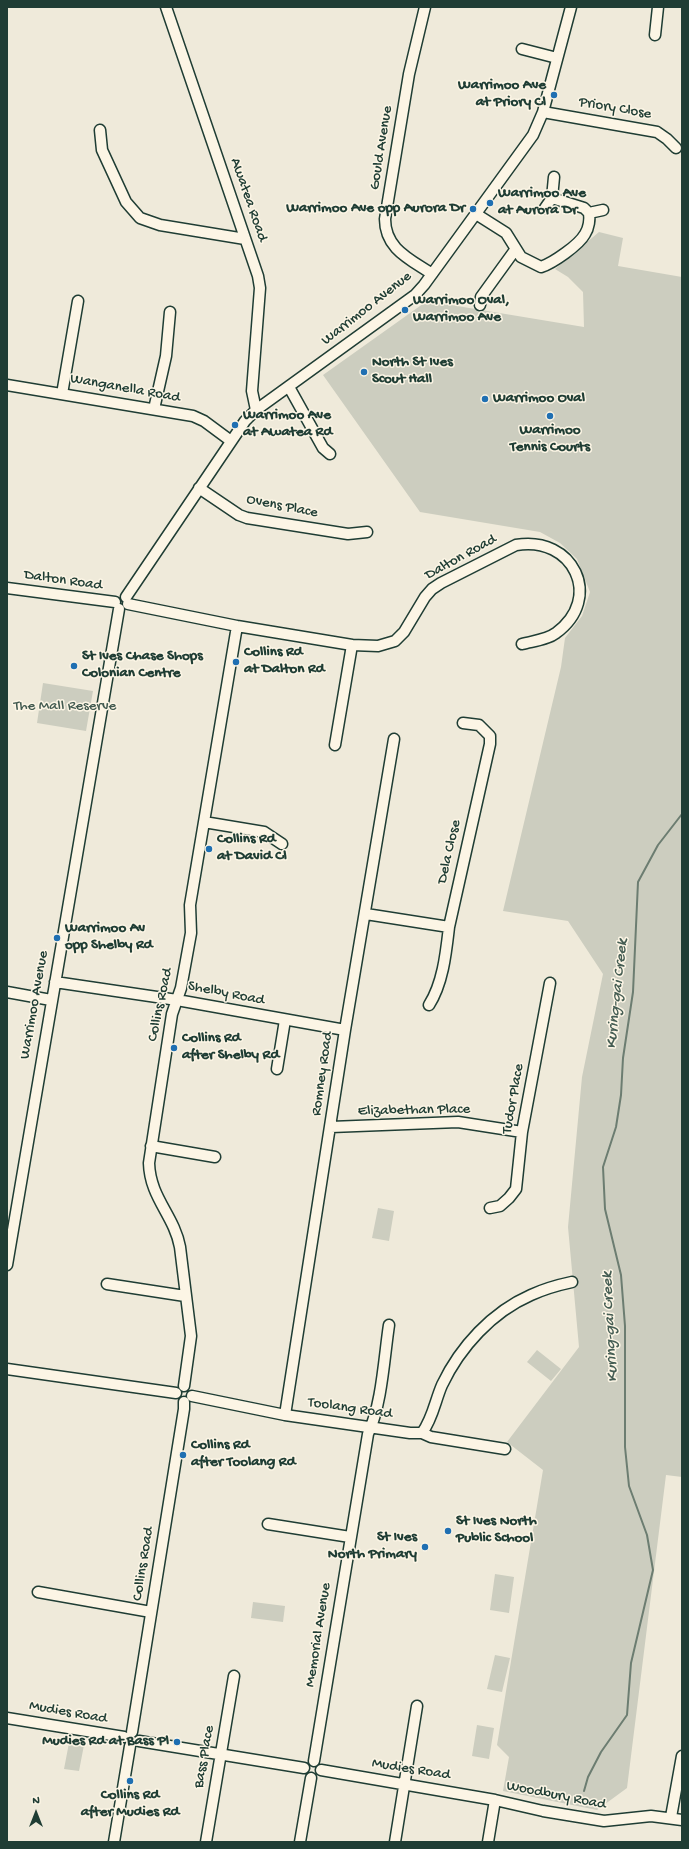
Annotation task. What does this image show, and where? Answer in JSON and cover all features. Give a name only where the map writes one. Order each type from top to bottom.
[{"type":"street","name":"Awatea Road","points":[[166,7],[256,267],[260,288],[252,391],[256,410]]},
{"type":"street","name":"Gould Avenue","points":[[425,7],[409,74],[385,219],[385,229],[393,247],[432,274]]},
{"type":"street","name":"Warrimoo Avenue","points":[[7,1265],[51,1000],[122,603],[245,421],[256,410],[415,295],[432,274],[533,134],[543,112],[571,7]]},
{"type":"street","points":[[654,35],[658,7]]},
{"type":"street","points":[[522,50],[557,58]]},
{"type":"street","name":"Priory Close","points":[[543,112],[657,132],[668,139],[676,148]]},
{"type":"street","points":[[100,130],[102,150],[126,202],[140,218],[160,225],[245,238]]},
{"type":"street","points":[[545,208],[552,198],[554,177]]},
{"type":"street","points":[[476,214],[506,233],[515,250],[521,257],[532,264],[541,267],[550,264],[585,235],[588,229],[589,213],[584,208],[552,198]]},
{"type":"street","points":[[589,213],[603,210]]},
{"type":"street","points":[[480,305],[481,296],[515,250]]},
{"type":"street","points":[[62,394],[78,301]]},
{"type":"street","points":[[154,409],[166,356],[170,312]]},
{"type":"street","name":"Wanganella Road","points":[[7,385],[193,416],[204,421],[231,441]]},
{"type":"street","points":[[289,387],[324,448],[330,454]]},
{"type":"street","name":"Ovens Place","points":[[199,488],[239,515],[247,518],[348,534],[367,532]]},
{"type":"street","name":"Dalton Road","points":[[7,588],[122,603],[237,626],[352,645],[378,646],[395,641],[411,624],[425,597],[432,589],[516,545],[528,543],[542,545],[560,553],[572,565],[580,588],[579,601],[568,624],[555,634],[522,644]]},
{"type":"street","name":"Collins Road","points":[[184,1386],[191,1336],[178,1236],[152,1188],[149,1173],[151,1146],[172,1014],[177,1000],[191,933],[190,905],[237,626]]},
{"type":"street","points":[[335,746],[352,645]]},
{"type":"street","name":"Dela Close","points":[[429,1005],[436,993],[447,946],[449,927],[490,744],[490,736],[479,725],[463,723]]},
{"type":"street","name":"Romney Road","points":[[284,1415],[331,1127],[345,1030],[366,914],[394,739]]},
{"type":"street","points":[[204,822],[264,832],[282,844]]},
{"type":"street","points":[[366,914],[449,927]]},
{"type":"street","name":"Shelby Road","points":[[55,982],[177,1000],[345,1030]]},
{"type":"street","name":"Tudor Place","points":[[490,1208],[500,1206],[516,1189],[522,1132],[550,983]]},
{"type":"street","points":[[7,992],[51,1000]]},
{"type":"street","points":[[277,1069],[285,1020]]},
{"type":"street","name":"Elizabethan Place","points":[[331,1127],[458,1122],[522,1132]]},
{"type":"street","points":[[151,1146],[215,1157]]},
{"type":"street","points":[[422,1433],[430,1423],[442,1386],[452,1368],[479,1332],[512,1304],[532,1294],[572,1282]]},
{"type":"street","points":[[107,1284],[185,1296]]},
{"type":"street","name":"Memorial Avenue","points":[[314,1761],[350,1537],[368,1434],[371,1428],[377,1403],[389,1325]]},
{"type":"street","points":[[7,1369],[176,1393]]},
{"type":"street","points":[[184,1386],[190,1389],[188,1399],[178,1400],[176,1393],[179,1388],[184,1386]]},
{"type":"street","name":"Collins Road","points":[[114,1842],[183,1417],[188,1399]]},
{"type":"street","name":"Toolang Road","points":[[188,1399],[371,1428],[422,1433],[431,1437],[505,1449]]},
{"type":"street","points":[[268,1524],[350,1537]]},
{"type":"street","points":[[38,1592],[151,1612]]},
{"type":"street","name":"Bass Place","points":[[206,1842],[234,1676]]},
{"type":"street","points":[[395,1842],[417,1706]]},
{"type":"street","name":"Mudies Road","points":[[7,1718],[304,1768]]},
{"type":"street","points":[[671,1818],[682,1756]]},
{"type":"street","points":[[314,1761],[320,1765],[321,1770],[318,1776],[311,1778],[306,1775],[304,1768],[307,1763],[314,1761]]},
{"type":"street","name":"Mudies Road","points":[[321,1770],[495,1800]]},
{"type":"street","points":[[300,1842],[311,1778]]},
{"type":"street","points":[[488,1842],[495,1800]]},
{"type":"street","name":"Woodbury Road","points":[[495,1800],[543,1811],[604,1822],[651,1816],[682,1820]]},
{"type":"green space","points":[[599,232],[623,238],[618,266],[682,277],[682,1477],[666,1475],[627,1788],[597,1810],[503,1791],[509,1757],[497,1745],[543,1470],[507,1442],[579,1347],[568,1227],[582,1077],[603,974],[568,921],[503,911],[561,667],[565,638],[582,616],[590,592],[577,559],[560,543],[540,532],[420,512],[323,375],[427,301],[584,327],[583,292],[568,277],[555,269]]},
{"type":"green space","name":"The Mall Reserve","points":[[43,683],[93,691],[86,731],[37,723]]},
{"type":"green space","points":[[378,1208],[394,1211],[389,1241],[372,1238]]},
{"type":"green space","points":[[537,1350],[561,1369],[551,1381],[527,1362]]},
{"type":"green space","points":[[495,1574],[514,1577],[509,1613],[490,1610]]},
{"type":"green space","points":[[253,1602],[285,1606],[283,1622],[251,1618]]},
{"type":"green space","points":[[495,1655],[510,1658],[502,1692],[487,1689]]},
{"type":"green space","points":[[477,1725],[494,1728],[489,1759],[472,1756]]},
{"type":"green space","points":[[69,1743],[84,1745],[79,1771],[64,1769]]},
{"type":"waterway","name":"Kuring-gai Creek","points":[[584,1791],[588,1777],[601,1752],[627,1715],[631,1663],[653,1570],[647,1535],[629,1486],[625,1447],[625,1326],[621,1275],[605,1209],[603,1167],[616,1127],[621,1095],[623,1058],[633,992],[638,882],[658,845],[682,814]]},
{"type":"place","name":"Warrimoo Ave at Priory Cl","points":[[554,95]]},
{"type":"place","name":"Warrimoo Ave at Aurora Dr","points":[[490,203]]},
{"type":"place","name":"Warrimoo Ave opp Aurora Dr","points":[[473,209]]},
{"type":"place","name":"Warrimoo Oval, Warrimoo Ave","points":[[405,310]]},
{"type":"place","name":"North St Ives Scout Hall","points":[[364,372]]},
{"type":"place","name":"Warrimoo Oval","points":[[485,399]]},
{"type":"place","name":"Warrimoo Tennis Courts","points":[[550,416]]},
{"type":"place","name":"Warrimoo Ave at Awatea Rd","points":[[235,425]]},
{"type":"place","name":"Collins Rd at Dalton Rd","points":[[236,662]]},
{"type":"place","name":"St Ives Chase Shops Colonian Centre","points":[[74,666]]},
{"type":"place","name":"Collins Rd at David Cl","points":[[209,849]]},
{"type":"place","name":"Warrimoo Av opp Shelby Rd","points":[[57,938]]},
{"type":"place","name":"Collins Rd after Shelby Rd","points":[[174,1048]]},
{"type":"place","name":"Collins Rd after Toolang Rd","points":[[183,1455]]},
{"type":"place","name":"St Ives North Public School","points":[[448,1531]]},
{"type":"place","name":"St Ives North Primary","points":[[425,1547]]},
{"type":"place","name":"Mudies Rd at Bass Pl","points":[[177,1742]]},
{"type":"place","name":"Collins Rd after Mudies Rd","points":[[130,1781]]}]
